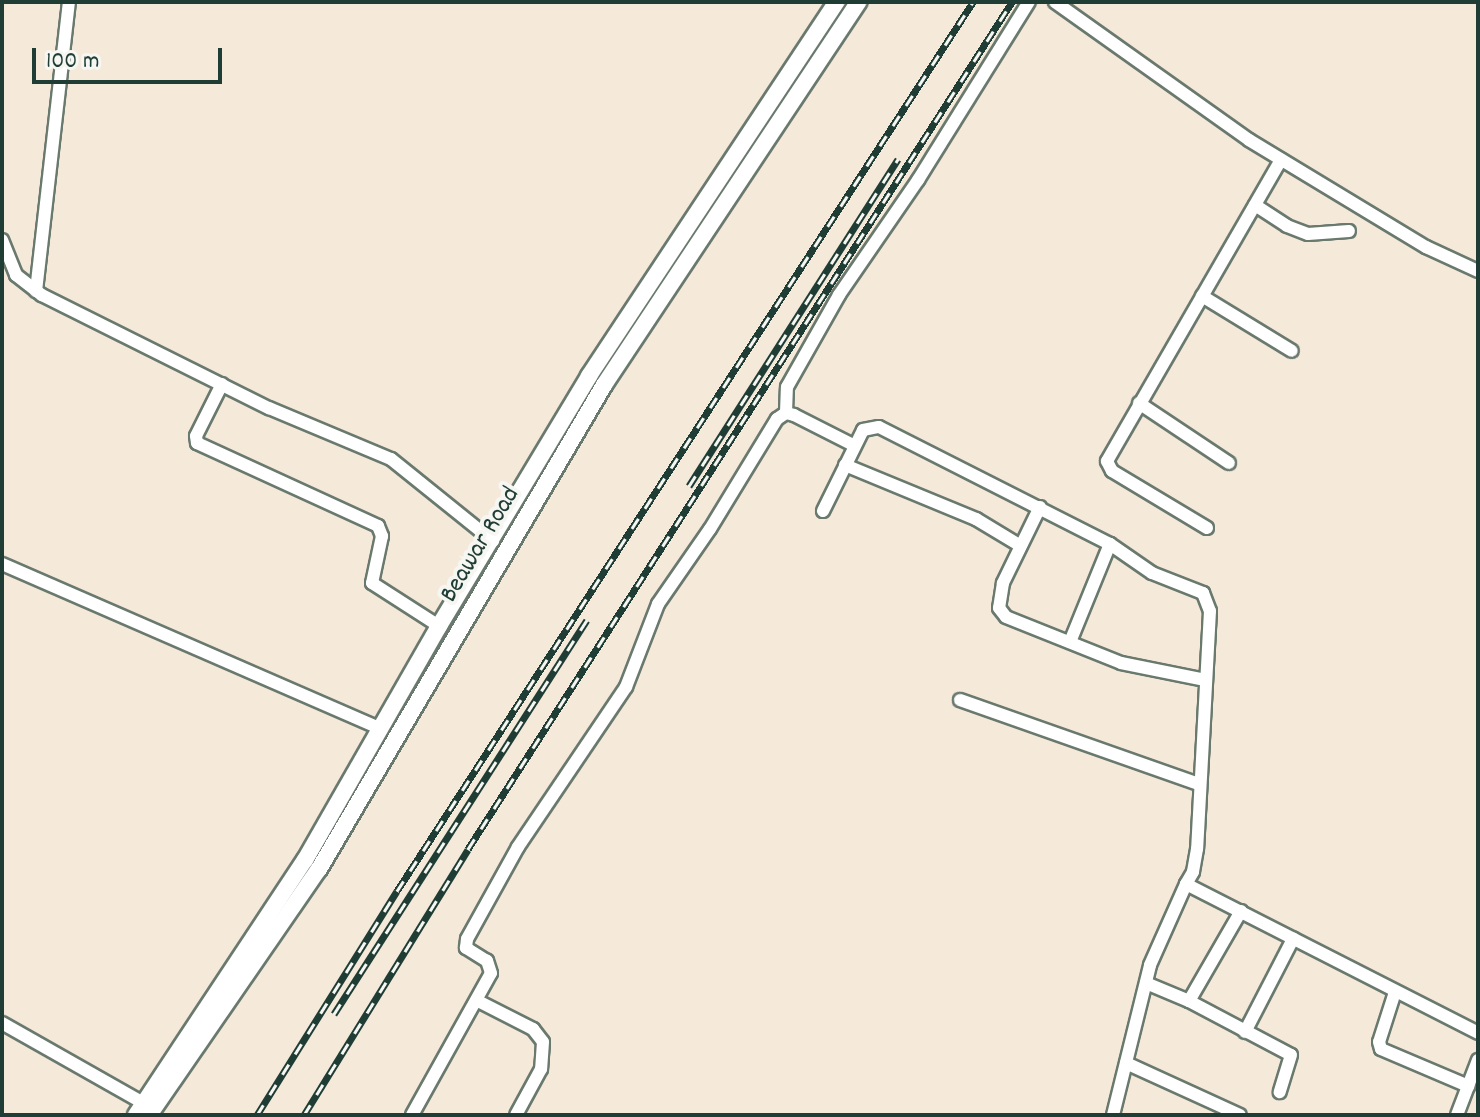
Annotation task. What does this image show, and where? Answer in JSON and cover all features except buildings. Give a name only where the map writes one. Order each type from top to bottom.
[{"type":"main road","name":"Beawar Road","points":[[146,1110],[305,860],[439,626],[493,541],[589,376],[837,2]]},
{"type":"main road","name":"Beawar Road","points":[[146,1110],[319,869],[604,385],[858,2]]},
{"type":"street","points":[[36,291],[69,2]]},
{"type":"street","points":[[786,413],[787,387],[839,295],[918,180],[1029,2]]},
{"type":"street","points":[[1055,2],[1281,160],[1426,247],[1478,271]]},
{"type":"street","points":[[1207,528],[1107,467],[1109,455],[1281,160]]},
{"type":"street","points":[[1255,205],[1287,226],[1308,234],[1349,231]]},
{"type":"street","points":[[2,240],[16,275],[36,291],[269,408],[391,459],[411,471],[444,504],[493,541]]},
{"type":"street","points":[[1202,296],[1292,351]]},
{"type":"street","points":[[222,384],[196,436],[197,443],[378,526],[382,536],[372,583],[439,626]]},
{"type":"street","points":[[1139,403],[1229,463]]},
{"type":"street","points":[[786,413],[855,446]]},
{"type":"street","points":[[412,1115],[478,1001],[491,968],[487,961],[469,951],[467,939],[518,847],[626,687],[658,604],[710,529],[777,419],[786,413]]},
{"type":"street","points":[[823,511],[863,430],[879,427],[1110,544],[1139,566],[1207,597],[1210,611],[1196,863],[1154,956],[1113,1115]]},
{"type":"street","points":[[845,465],[976,519],[1021,546]]},
{"type":"street","points":[[1040,507],[1003,583],[999,608],[1006,617],[1121,663],[1205,680]]},
{"type":"street","points":[[1070,642],[1110,544]]},
{"type":"street","points":[[2,564],[382,729]]},
{"type":"street","points":[[960,700],[1199,784]]},
{"type":"street","points":[[1186,884],[1478,1033]]},
{"type":"street","points":[[1189,1001],[1241,911]]},
{"type":"street","points":[[1245,1032],[1293,939]]},
{"type":"street","points":[[1146,983],[1189,1001],[1291,1055],[1280,1092]]},
{"type":"street","points":[[1395,992],[1379,1042],[1381,1049],[1468,1086]]},
{"type":"street","points":[[478,1001],[533,1029],[543,1042],[541,1069],[516,1115]]},
{"type":"street","points":[[2,1023],[146,1110]]},
{"type":"street","points":[[1126,1063],[1240,1115]]},
{"type":"street","points":[[1457,1115],[1477,1066]]},
{"type":"railway","points":[[257,1115],[397,891],[973,2]]},
{"type":"railway","points":[[304,1115],[468,849],[1012,2]]},
{"type":"railway","points":[[689,486],[898,159]]},
{"type":"railway","points":[[334,1014],[587,620]]}]
